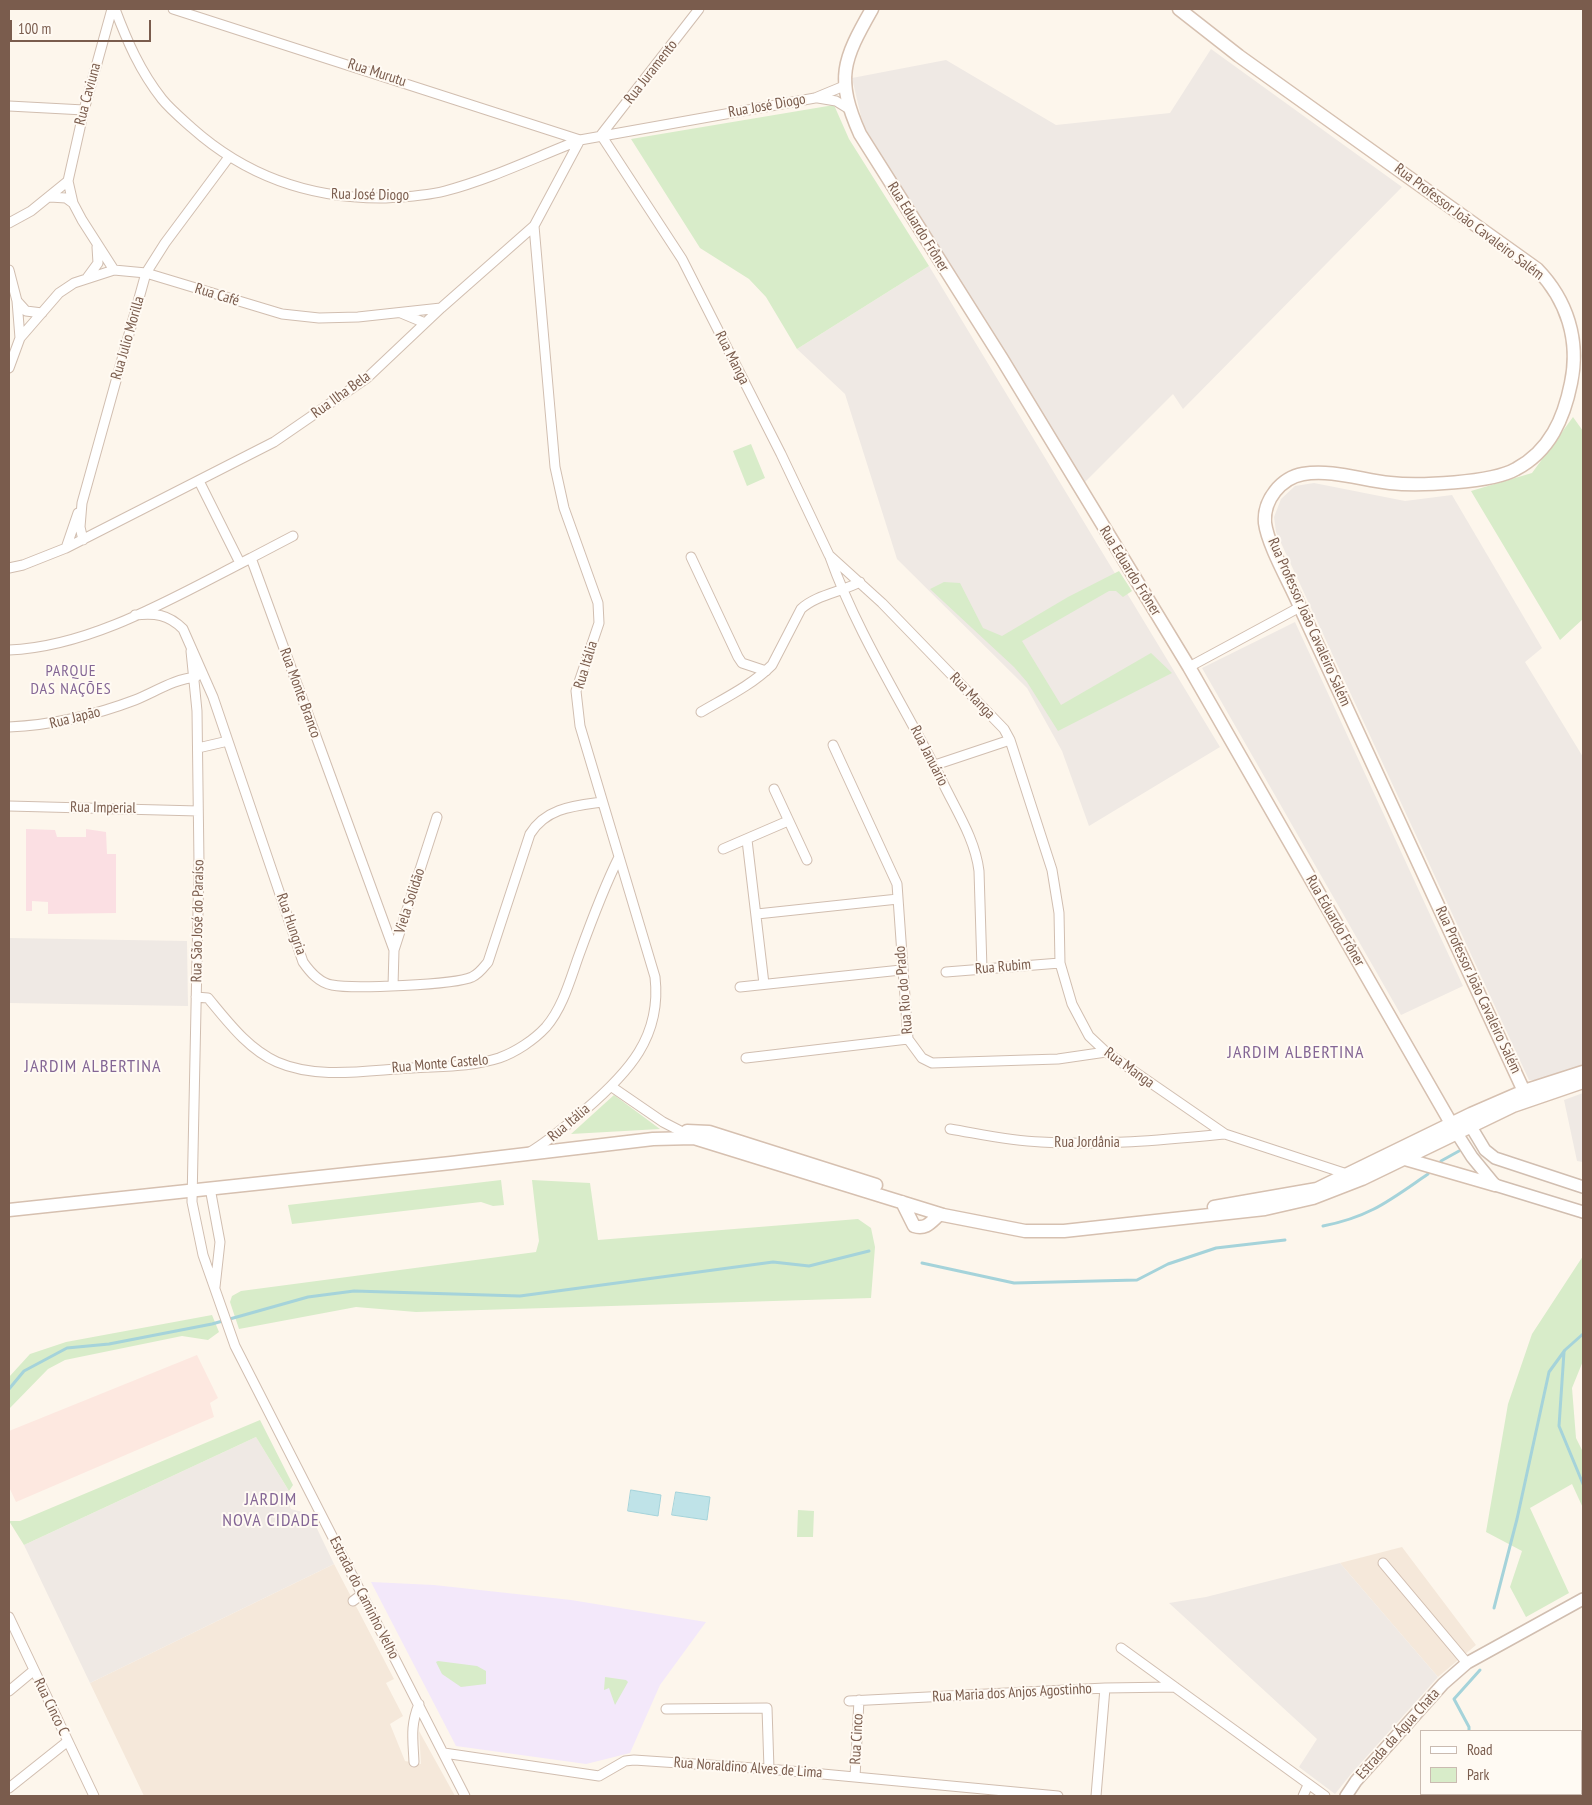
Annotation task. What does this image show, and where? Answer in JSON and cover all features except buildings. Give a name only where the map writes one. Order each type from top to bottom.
[{"type":"main road","name":"Rua Eduardo Frôner","points":[[872,9],[849,52],[844,86],[849,109],[860,134],[1002,358],[1189,667],[1454,1128]]},
{"type":"main road","name":"Rua Professor João Cavaleiro Salém","points":[[1179,9],[1239,56],[1537,269],[1548,280],[1562,302],[1574,340],[1574,369],[1562,416],[1546,445],[1534,457],[1517,469],[1501,476],[1420,484],[1391,483],[1324,473],[1292,477],[1280,486],[1271,497],[1265,523],[1269,538],[1300,607],[1526,1096]]},
{"type":"main road","points":[[524,1155],[574,1142],[679,1131],[710,1132],[930,1203],[992,1220],[1033,1226],[1224,1206],[1317,1189],[1583,1072]]},
{"type":"main road","points":[[9,1210],[524,1155],[653,1139],[694,1138],[940,1214],[1025,1232],[1064,1231],[1265,1209],[1313,1198],[1362,1179],[1405,1159],[1454,1128],[1470,1125],[1526,1096],[1583,1082]]},
{"type":"main road","points":[[1405,1159],[1495,1185]]},
{"type":"main road","points":[[902,1202],[914,1226],[917,1228],[925,1227],[940,1214]]},
{"type":"street","name":"Rua Caviuna","points":[[68,181],[84,110],[113,9]]},
{"type":"street","name":"Rua José Diogo","points":[[113,9],[142,72],[163,100],[210,144],[229,157],[265,176],[300,188],[334,196],[408,197],[445,191],[580,140]]},
{"type":"street","name":"Rua Murutu","points":[[173,9],[580,140]]},
{"type":"street","name":"Rua Juramento","points":[[601,134],[699,9]]},
{"type":"street","name":"Rua José Diogo","points":[[601,134],[815,98],[844,86]]},
{"type":"street","name":"Rua José Diogo","points":[[815,98],[836,101],[849,109]]},
{"type":"street","points":[[9,106],[84,110]]},
{"type":"street","points":[[580,140],[601,134]]},
{"type":"street","name":"Rua Manga","points":[[601,134],[682,259],[782,454],[829,555],[860,582],[1004,729],[1010,740],[1052,870],[1057,892],[1060,963],[1080,1020],[1089,1036],[1106,1052],[1225,1134],[1362,1179]]},
{"type":"street","name":"Rua Ilha Bela","points":[[9,568],[24,565],[83,540],[274,442],[367,378],[441,308],[534,226],[580,140]]},
{"type":"street","name":"Rua Julio Morilla","points":[[83,540],[80,527],[82,503],[146,273],[165,243],[229,157]]},
{"type":"street","points":[[9,223],[50,197],[68,181],[73,203],[114,270],[74,283],[59,293],[20,338],[9,368]]},
{"type":"street","points":[[50,197],[66,198],[73,203]]},
{"type":"street","name":"Rua Itália","points":[[524,1155],[549,1141],[612,1087],[638,1054],[646,1039],[658,998],[655,976],[580,726],[576,691],[599,623],[598,603],[564,508],[555,466],[534,226]]},
{"type":"street","points":[[85,280],[98,263],[96,243]]},
{"type":"street","points":[[9,270],[17,301],[20,338]]},
{"type":"street","name":"Rua Café","points":[[114,270],[146,273],[282,314],[319,318],[358,317],[441,308]]},
{"type":"street","points":[[17,301],[26,311],[42,312]]},
{"type":"street","name":"Rua Café","points":[[398,312],[425,323]]},
{"type":"street","points":[[199,481],[240,563]]},
{"type":"street","points":[[66,548],[82,503]]},
{"type":"street","points":[[9,650],[33,649],[82,637],[135,615],[293,536]]},
{"type":"street","name":"Rua Januário","points":[[829,555],[842,591],[935,766],[977,855],[982,969]]},
{"type":"street","points":[[691,557],[738,657],[742,663],[766,671]]},
{"type":"street","name":"Rua Monte Branco","points":[[251,558],[394,950]]},
{"type":"street","points":[[701,712],[756,680],[766,671],[780,651],[801,609],[807,603],[842,591],[860,582]]},
{"type":"street","points":[[1189,667],[1300,607]]},
{"type":"street","name":"Rua Hungria","points":[[135,615],[163,615],[175,621],[183,629],[213,697],[300,953],[310,971],[318,979],[332,986],[393,986],[461,981],[481,971],[488,962],[530,834],[536,824],[557,810],[602,802]]},
{"type":"street","name":"Rua São José do Paraíso","points":[[192,651],[196,677],[199,863],[192,1190]]},
{"type":"street","name":"Rua Japão","points":[[9,727],[44,726],[76,719],[136,699],[183,678],[196,677]]},
{"type":"street","points":[[935,766],[1010,740]]},
{"type":"street","points":[[198,748],[228,741]]},
{"type":"street","name":"Rua Rio do Prado","points":[[833,745],[896,884],[901,970],[908,1039],[922,1058],[932,1063],[1058,1060],[1106,1052]]},
{"type":"street","points":[[774,789],[807,860]]},
{"type":"street","name":"Rua Imperial","points":[[9,806],[198,811]]},
{"type":"street","name":"Viela Solidão","points":[[393,986],[394,950],[437,817]]},
{"type":"street","points":[[724,849],[788,821]]},
{"type":"street","points":[[747,840],[764,984]]},
{"type":"street","name":"Rua Monte Castelo","points":[[196,997],[208,998],[228,1022],[259,1052],[296,1068],[339,1072],[464,1064],[500,1057],[531,1040],[554,1017],[619,857]]},
{"type":"street","points":[[757,914],[898,899]]},
{"type":"street","name":"Rua Rubim","points":[[946,972],[1060,963]]},
{"type":"street","points":[[740,987],[901,970]]},
{"type":"street","points":[[746,1058],[908,1039]]},
{"type":"street","points":[[612,1087],[662,1122],[694,1138]]},
{"type":"street","points":[[1470,1125],[1485,1150],[1495,1158],[1583,1188]]},
{"type":"street","points":[[1454,1128],[1472,1157],[1495,1185],[1583,1212]]},
{"type":"street","name":"Rua Jordânia","points":[[950,1129],[1007,1139],[1081,1144],[1132,1143],[1225,1134]]},
{"type":"street","name":"Estrada do Caminho Velho","points":[[210,1188],[220,1242],[215,1289]]},
{"type":"street","name":"Estrada do Caminho Velho","points":[[192,1190],[193,1213],[203,1255],[227,1329],[465,1796]]},
{"type":"street","points":[[1383,1563],[1467,1663]]},
{"type":"street","points":[[353,1601],[361,1595]]},
{"type":"street","name":"Estrada da Água Chata","points":[[1346,1796],[1356,1781],[1437,1690],[1467,1663],[1583,1599]]},
{"type":"street","name":"Rua Cinco C","points":[[9,1618],[94,1796]]},
{"type":"street","points":[[1120,1648],[1325,1796]]},
{"type":"street","points":[[9,1691],[34,1671]]},
{"type":"street","name":"Rua Maria dos Anjos Agostinho","points":[[849,1701],[1105,1688],[1175,1687]]},
{"type":"street","points":[[1096,1796],[1105,1688]]},
{"type":"street","name":"Rua Cinco","points":[[854,1777],[859,1700]]},
{"type":"street","points":[[414,1762],[412,1729],[413,1719],[419,1704]]},
{"type":"street","points":[[666,1709],[767,1708],[769,1769]]},
{"type":"street","points":[[9,1788],[68,1741]]},
{"type":"street","name":"Rua Noraldino Alves de Lima","points":[[444,1753],[599,1776],[625,1761],[634,1760],[769,1769],[1058,1796]]},
{"type":"street","points":[[1303,1796],[1308,1785]]},
{"type":"shaded area","points":[[1211,49],[1402,187],[1183,409],[1173,394],[1083,484],[863,125],[852,78],[946,60],[1056,125],[1170,113]]},
{"type":"shaded area","points":[[929,266],[1220,747],[1089,826],[1062,751],[1027,688],[897,559],[845,394],[797,349]]},
{"type":"shaded area","points":[[1314,483],[1405,501],[1452,495],[1542,648],[1525,662],[1583,757],[1583,1069],[1547,1080],[1529,1080],[1276,532],[1274,517],[1281,499],[1295,486]]},
{"type":"shaded area","points":[[1295,622],[1463,986],[1401,1015],[1202,668]]},
{"type":"shaded area","points":[[26,829],[55,830],[57,837],[86,837],[86,829],[106,832],[107,854],[116,854],[116,913],[48,914],[48,902],[32,901],[32,911],[26,911]]},
{"type":"shaded area","points":[[9,938],[187,941],[188,1006],[9,1003]]},
{"type":"shaded area","points":[[1583,1093],[1583,1162],[1577,1161],[1564,1100]]},
{"type":"shaded area","points":[[197,1355],[218,1398],[210,1403],[214,1417],[16,1502],[9,1487],[9,1431]]},
{"type":"shaded area","points":[[256,1437],[292,1496],[287,1499],[291,1509],[310,1514],[334,1564],[90,1683],[24,1545]]},
{"type":"shaded area","points":[[1402,1547],[1476,1645],[1438,1677],[1340,1563]]},
{"type":"shaded area","points":[[1340,1563],[1438,1677],[1335,1794],[1299,1767],[1317,1739],[1169,1603],[1206,1597]]},
{"type":"shaded area","points":[[334,1564],[394,1679],[386,1683],[403,1716],[390,1724],[405,1761],[421,1764],[419,1731],[455,1796],[144,1796],[90,1683]]},
{"type":"shaded area","points":[[371,1582],[434,1585],[571,1600],[706,1622],[660,1685],[630,1753],[586,1764],[456,1746]]},
{"type":"green space","points":[[834,105],[849,139],[929,266],[797,349],[766,297],[749,279],[700,248],[631,139]]},
{"type":"green space","points":[[1573,417],[1583,431],[1583,619],[1560,640],[1471,491],[1532,473]]},
{"type":"green space","points":[[751,444],[765,478],[747,486],[733,451]]},
{"type":"green space","points":[[1119,571],[1132,591],[1123,597],[1116,591],[1109,591],[1022,641],[1061,705],[1151,653],[1172,673],[1058,731],[1027,682],[1014,667],[930,589],[944,582],[960,583],[983,628],[1002,636],[1068,597]]},
{"type":"green space","points":[[614,1095],[660,1129],[571,1134]]},
{"type":"green space","points":[[501,1180],[504,1205],[493,1206],[481,1202],[292,1224],[288,1205]]},
{"type":"green space","points":[[532,1180],[590,1183],[598,1240],[858,1219],[871,1228],[875,1247],[871,1298],[416,1312],[356,1307],[239,1329],[230,1302],[232,1296],[241,1291],[536,1252],[539,1241]]},
{"type":"green space","points":[[1583,1256],[1583,1361],[1572,1388],[1576,1438],[1583,1452],[1583,1508],[1572,1484],[1530,1508],[1569,1593],[1526,1617],[1510,1587],[1522,1551],[1486,1532],[1508,1404],[1532,1334]]},
{"type":"green space","points":[[212,1315],[219,1332],[208,1340],[182,1336],[65,1360],[48,1369],[9,1409],[9,1377],[30,1354],[66,1342]]},
{"type":"green space","points":[[260,1420],[293,1485],[289,1491],[256,1437],[24,1545],[9,1521],[20,1521]]},
{"type":"green space","points":[[798,1510],[814,1511],[813,1537],[797,1537]]},
{"type":"green space","points":[[436,1662],[477,1666],[486,1671],[486,1684],[461,1687],[442,1674]]},
{"type":"green space","points":[[605,1677],[626,1680],[628,1682],[615,1705],[609,1688],[604,1690]]},
{"type":"water","points":[[631,1490],[661,1495],[658,1516],[628,1511]]},
{"type":"water","points":[[676,1492],[710,1497],[707,1520],[672,1515]]},
{"type":"waterway","points":[[1441,1161],[1459,1151]]},
{"type":"waterway","points":[[1323,1226],[1354,1218],[1367,1212],[1390,1200],[1428,1174]]},
{"type":"waterway","points":[[922,1263],[1014,1283],[1137,1280],[1168,1264],[1216,1248],[1285,1240]]},
{"type":"waterway","points":[[9,1389],[24,1371],[67,1348],[109,1344],[212,1324],[308,1297],[354,1291],[520,1296],[773,1262],[809,1266],[869,1251]]},
{"type":"waterway","points":[[1494,1608],[1517,1519],[1549,1372],[1565,1350],[1583,1334]]},
{"type":"waterway","points":[[1564,1352],[1559,1426],[1583,1484]]},
{"type":"waterway","points":[[1469,1730],[1454,1699],[1480,1670]]},
{"type":"district","name":"PARQUE DAS NAÇÕES","points":[[71,680]]},
{"type":"district","name":"JARDIM ALBERTINA","points":[[1296,1053]]},
{"type":"district","name":"JARDIM ALBERTINA","points":[[93,1067]]},
{"type":"district","name":"JARDIM NOVA CIDADE","points":[[271,1510]]}]
